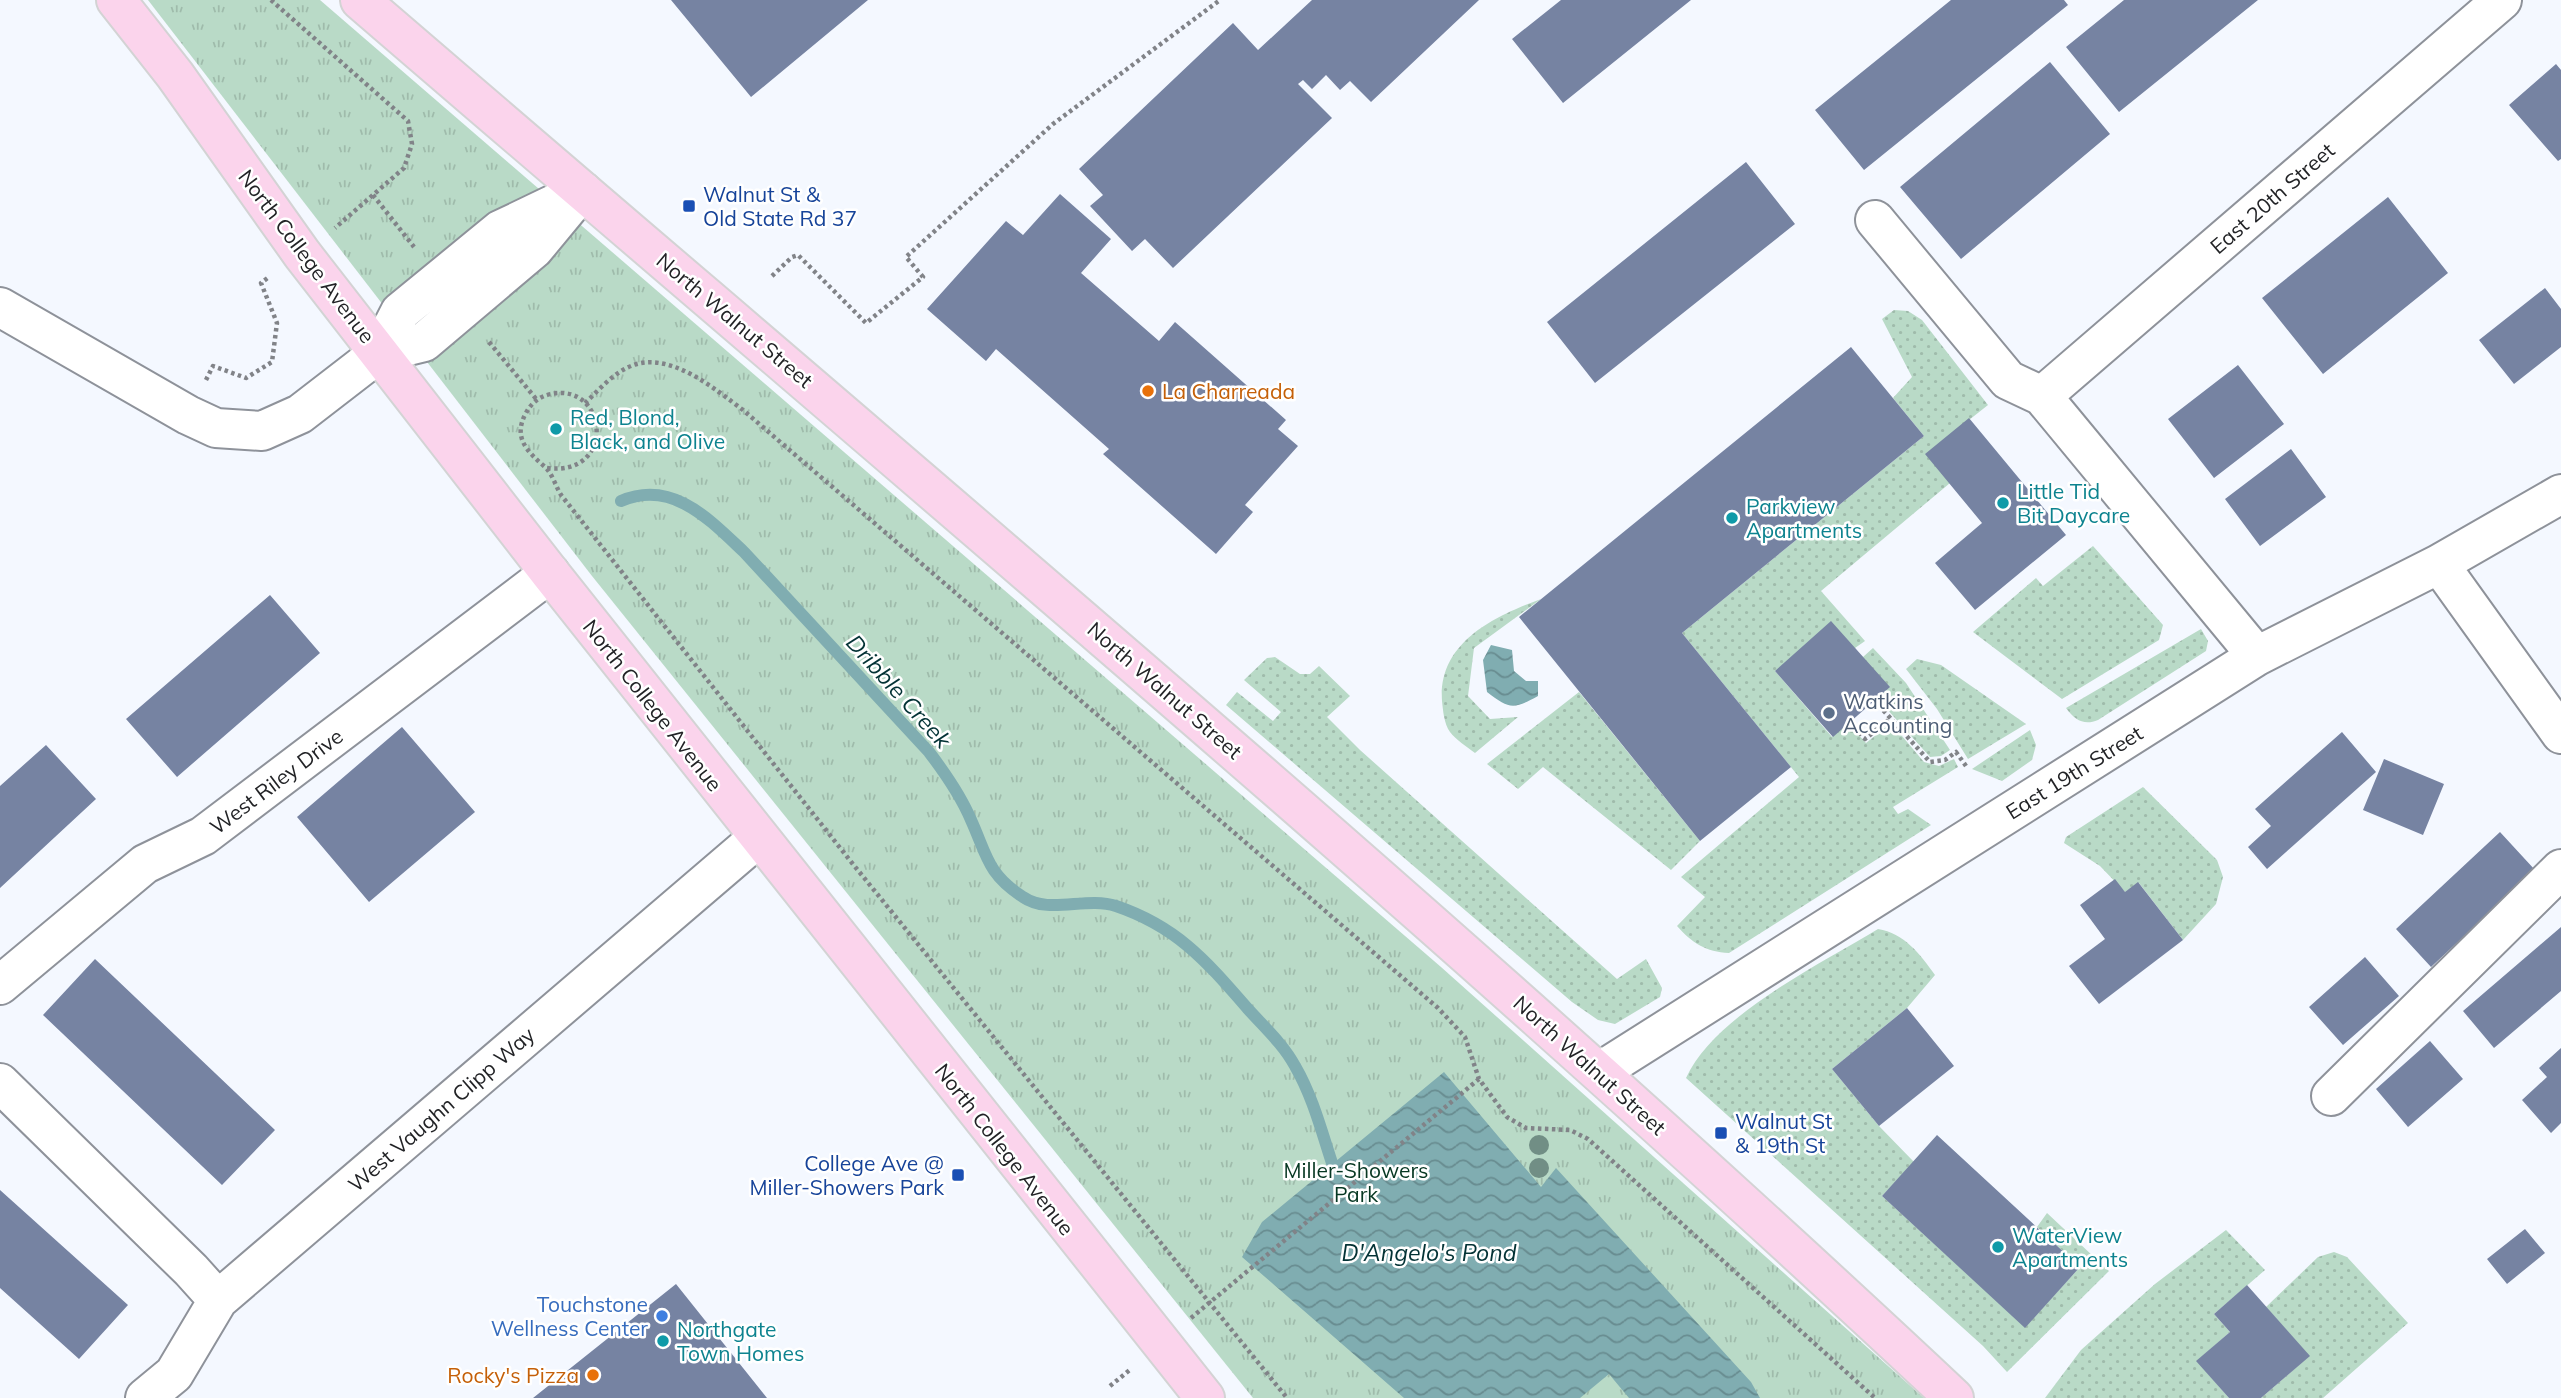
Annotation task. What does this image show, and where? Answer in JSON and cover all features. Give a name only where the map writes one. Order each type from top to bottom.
[{"type":"main road","name":"North College Avenue","points":[[116,0],[175,75],[302,254],[550,573],[1205,1398]]},
{"type":"main road","name":"North Walnut Street","points":[[360,0],[1145,672],[1600,1072],[1954,1398]]},
{"type":"street","name":"East 20th Street","points":[[2042,396],[2502,0]]},
{"type":"street","points":[[0,307],[215,428],[262,431],[300,414],[379,353],[424,342],[534,249],[582,191]]},
{"type":"street","points":[[1875,220],[2008,380],[2042,396],[2257,656]]},
{"type":"street","name":"East 19th Street","points":[[1600,1072],[2257,656],[2439,564],[2561,494]]},
{"type":"street","points":[[2439,564],[2561,734]]},
{"type":"street","name":"West Riley Drive","points":[[0,985],[145,864],[204,836],[550,573]]},
{"type":"street","name":"West Vaughn Clipp Way","points":[[145,1398],[174,1374],[218,1300],[758,838]]},
{"type":"street","points":[[2331,1096],[2561,869]]},
{"type":"street","points":[[0,1083],[191,1270],[218,1300]]},
{"type":"path","points":[[188,415],[213,366],[246,377],[272,362],[278,323],[261,283],[302,254],[393,180],[410,157],[411,130],[408,121],[271,0]]},
{"type":"path","points":[[772,276],[792,257],[798,255],[866,323],[923,277],[906,257],[1053,124],[1220,0]]},
{"type":"path","points":[[373,195],[421,255]]},
{"type":"path","points":[[481,331],[537,400]]},
{"type":"path","points":[[585,402],[612,377],[640,362],[662,365],[693,375],[743,410],[1420,991],[1465,1037],[1479,1079],[1490,1098],[1516,1124],[1535,1129],[1570,1130],[1588,1139],[1875,1398]]},
{"type":"path","points":[[547,468],[570,468],[589,456],[598,434],[597,422],[585,402],[561,393],[537,400],[524,416],[521,436],[530,455],[547,468],[561,495],[852,863],[1287,1398]]},
{"type":"path","points":[[1874,701],[1930,762],[1945,760],[1956,752],[1966,766]]},
{"type":"path","points":[[1850,722],[1865,739],[1890,719]]},
{"type":"path","points":[[1209,1303],[1479,1079]]},
{"type":"green space","name":"Miller-Showers Park","points":[[148,0],[320,0],[1441,967],[1924,1398],[1253,1398],[592,576]]},
{"type":"green space","points":[[1894,310],[1908,311],[1922,320],[1988,405],[1926,454],[1950,483],[1821,591],[1865,641],[1855,648],[1775,671],[1832,737],[1848,723],[1866,743],[1891,723],[1924,762],[1939,766],[1954,759],[1958,767],[1893,807],[1898,814],[1908,809],[1931,825],[1729,953],[1713,951],[1694,942],[1677,926],[1705,897],[1681,877],[1799,777],[1682,633],[1924,436],[1893,398],[1912,377],[1882,319]]},
{"type":"green space","points":[[2093,546],[2163,625],[2159,640],[2062,699],[1973,632],[2036,578],[2043,586]]},
{"type":"green space","points":[[1541,599],[1474,648],[1468,696],[1490,719],[1518,717],[1475,753],[1452,735],[1445,721],[1443,680],[1449,663],[1459,647],[1488,623]]},
{"type":"green space","points":[[2201,629],[2208,641],[2206,651],[2098,720],[2080,721],[2066,708]]},
{"type":"green space","points":[[1873,648],[1906,683],[1950,750],[1941,756],[1930,757],[1877,698],[1863,657]]},
{"type":"green space","points":[[1275,657],[1300,674],[1310,674],[1319,666],[1350,696],[1327,717],[1360,750],[1617,979],[1646,959],[1662,988],[1660,997],[1615,1024],[1598,1020],[1572,1002],[1226,705],[1237,692],[1273,721],[1281,712],[1244,680],[1267,658]]},
{"type":"green space","points":[[1917,659],[1941,665],[2026,724],[1968,759],[1937,709],[1906,669]]},
{"type":"green space","points":[[1579,692],[1700,841],[1671,870],[1543,767],[1518,789],[1487,764]]},
{"type":"green space","points":[[2030,730],[2036,745],[2032,760],[2002,781],[1972,769]]},
{"type":"green space","points":[[2143,787],[2217,860],[2223,877],[2216,904],[2183,940],[2139,883],[2125,892],[2100,866],[2064,843],[2066,837]]},
{"type":"green space","points":[[1878,929],[1904,940],[1935,975],[1907,1008],[1832,1069],[1879,1126],[1914,1162],[1882,1196],[2025,1327],[2080,1267],[2037,1227],[2047,1213],[2109,1271],[2007,1372],[1983,1346],[1686,1078],[1700,1055],[1720,1033],[1744,1013],[1799,975]]},
{"type":"green space","points":[[2226,1230],[2265,1270],[2214,1314],[2230,1332],[2197,1361],[2229,1398],[2045,1398],[2081,1350],[2155,1284]]},
{"type":"green space","points":[[2334,1252],[2347,1257],[2408,1323],[2323,1398],[2261,1398],[2309,1356],[2266,1307],[2318,1257]]},
{"type":"water","points":[[1491,645],[1512,650],[1514,671],[1526,681],[1538,681],[1538,696],[1523,704],[1511,706],[1487,692],[1483,660]]},
{"type":"water","name":"D'Angelo's Pond","points":[[1444,1072],[1541,1187],[1556,1168],[1751,1382],[1760,1398],[1629,1398],[1609,1374],[1580,1398],[1404,1398],[1242,1257],[1262,1222]]},
{"type":"building","points":[[671,0],[868,0],[751,97]]},
{"type":"building","points":[[1312,0],[1479,0],[1371,102],[1350,81],[1340,90],[1326,75],[1312,89],[1303,80],[1298,84],[1332,118],[1173,268],[1145,239],[1132,251],[1090,206],[1103,195],[1079,169],[1233,23],[1258,50]]},
{"type":"building","points":[[1561,0],[1691,0],[1563,103],[1512,39]]},
{"type":"building","points":[[1951,0],[2064,0],[2068,5],[1864,170],[1815,110]]},
{"type":"building","points":[[2124,0],[2258,0],[2119,112],[2066,47]]},
{"type":"building","points":[[2050,62],[2110,134],[1961,259],[1900,187]]},
{"type":"building","points":[[2556,64],[2561,70],[2561,159],[2558,161],[2509,105]]},
{"type":"building","points":[[1746,162],[1795,224],[1595,383],[1547,322]]},
{"type":"building","name":"La Charreada","points":[[1060,194],[1111,239],[1081,273],[1159,341],[1175,322],[1286,420],[1278,429],[1298,446],[1245,505],[1253,512],[1216,554],[1103,454],[1109,449],[996,349],[986,361],[927,309],[1006,221],[1023,235]]},
{"type":"building","points":[[2388,197],[2448,273],[2323,374],[2262,298]]},
{"type":"building","points":[[2545,288],[2561,309],[2561,347],[2514,384],[2479,340]]},
{"type":"building","name":"Parkview Apartments","points":[[1851,347],[1924,436],[1682,633],[1791,767],[1700,841],[1519,617]]},
{"type":"building","points":[[2238,365],[2284,424],[2214,478],[2168,419]]},
{"type":"building","name":"Little Tid Bit Daycare","points":[[1969,418],[2066,535],[1975,610],[1935,563],[1982,523],[1925,454]]},
{"type":"building","points":[[2291,449],[2326,497],[2260,546],[2225,499]]},
{"type":"building","points":[[270,595],[320,653],[177,777],[126,719]]},
{"type":"building","points":[[1831,621],[1890,687],[1833,737],[1775,671]]},
{"type":"building","points":[[402,727],[475,812],[369,902],[297,817]]},
{"type":"building","points":[[2342,732],[2376,772],[2267,869],[2248,847],[2271,826],[2255,809]]},
{"type":"building","points":[[46,745],[96,799],[0,888],[0,786]]},
{"type":"building","points":[[2384,759],[2444,784],[2423,835],[2363,810]]},
{"type":"building","points":[[2500,832],[2535,870],[2431,967],[2396,929]]},
{"type":"building","points":[[2115,879],[2125,892],[2138,882],[2183,940],[2099,1004],[2069,966],[2105,939],[2080,905]]},
{"type":"building","points":[[2561,927],[2561,991],[2494,1048],[2463,1011]]},
{"type":"building","points":[[2365,957],[2399,996],[2343,1045],[2309,1007]]},
{"type":"building","points":[[95,959],[275,1130],[222,1185],[43,1015]]},
{"type":"building","points":[[1907,1008],[1954,1066],[1879,1126],[1832,1069]]},
{"type":"building","points":[[2430,1041],[2463,1079],[2408,1127],[2376,1089]]},
{"type":"building","points":[[2561,1048],[2561,1123],[2551,1133],[2522,1100],[2547,1077],[2539,1068]]},
{"type":"building","name":"WaterView Apartments","points":[[1937,1135],[2080,1267],[2025,1328],[1882,1196]]},
{"type":"building","points":[[0,1190],[128,1305],[79,1359],[0,1288]]},
{"type":"building","points":[[2525,1229],[2545,1253],[2507,1284],[2487,1259]]},
{"type":"building","name":"Northgate Town Homes","points":[[676,1284],[767,1398],[533,1398]]},
{"type":"building","points":[[2247,1285],[2310,1356],[2261,1398],[2229,1398],[2196,1361],[2230,1332],[2214,1314]]},
{"type":"waterway","name":"Dribble Creek","points":[[621,501],[657,495],[673,499],[703,516],[744,552],[929,752],[962,802],[995,872],[1011,889],[1044,905],[1104,903],[1116,906],[1157,924],[1205,961],[1290,1058],[1312,1103],[1333,1166]]},
{"type":"place","name":"Walnut St & Old State Rd 37","points":[[689,206]]},
{"type":"place","name":"La Charreada","points":[[1148,391]]},
{"type":"place","name":"Red, Blond, Black, and Olive","points":[[556,429]]},
{"type":"place","name":"Little Tid Bit Daycare","points":[[2003,503]]},
{"type":"place","name":"Parkview Apartments","points":[[1732,518]]},
{"type":"place","name":"Watkins Accounting","points":[[1829,713]]},
{"type":"place","name":"Walnut St & 19th St","points":[[1721,1133]]},
{"type":"place","name":"College Ave @ Miller-Showers Park","points":[[958,1175]]},
{"type":"place","name":"WaterView Apartments","points":[[1998,1247]]},
{"type":"place","name":"Touchstone Wellness Center","points":[[662,1316]]},
{"type":"place","name":"Northgate Town Homes","points":[[663,1341]]},
{"type":"place","name":"Rocky's Pizza","points":[[593,1375]]}]
